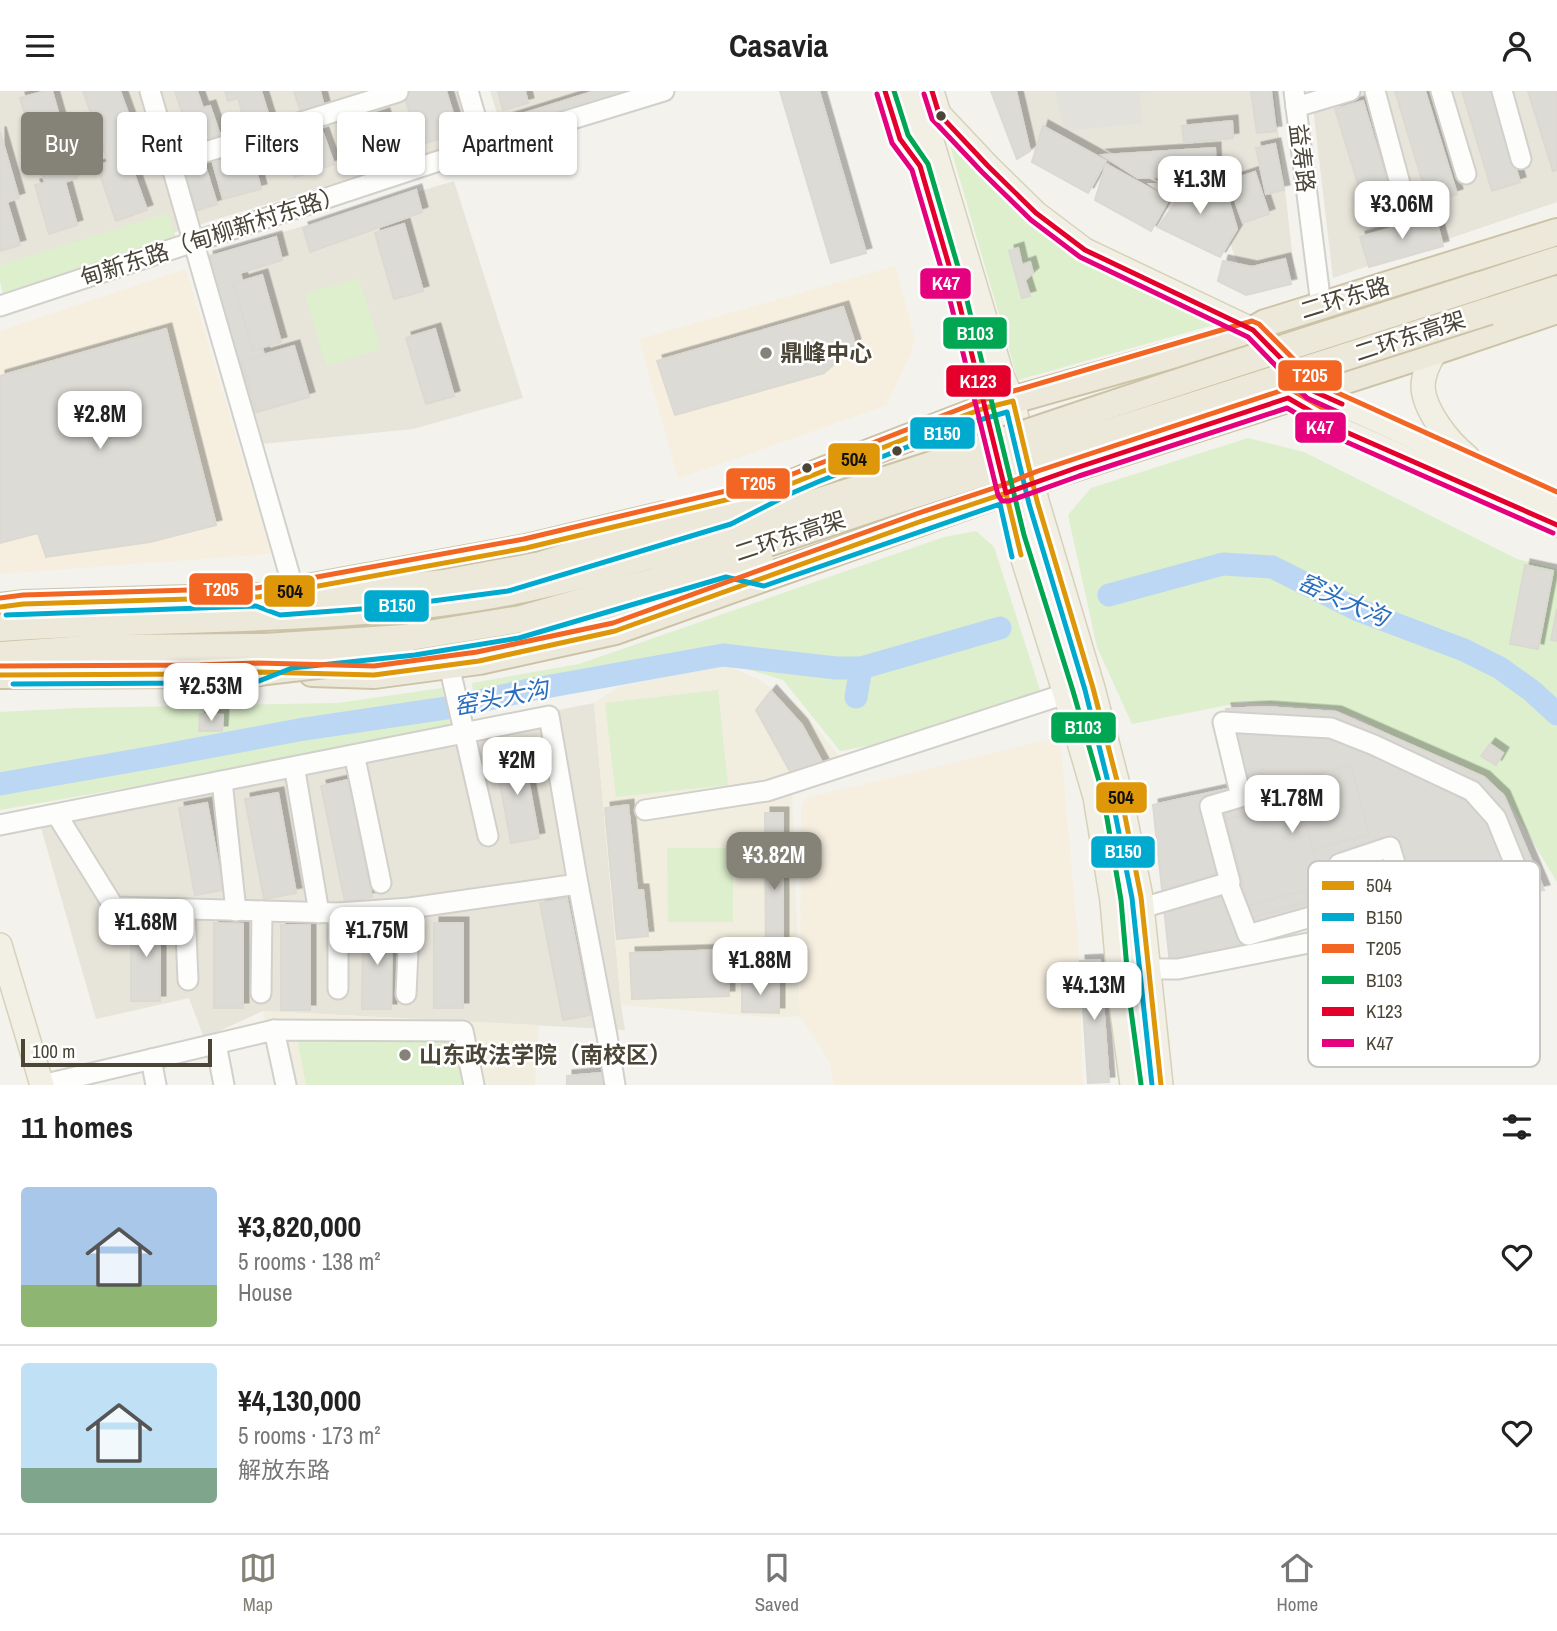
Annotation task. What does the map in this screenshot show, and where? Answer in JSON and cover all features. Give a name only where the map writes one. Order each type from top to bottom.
[{"type":"highway","name":"二环东路","points":[[258,597],[526,548],[788,485],[985,408],[1253,330],[1265,323],[1557,232]]},
{"type":"highway","name":"二环东高架","points":[[0,655],[101,647],[265,647],[404,638],[521,619],[648,583],[1139,395],[1557,260]]},
{"type":"highway","name":"二环东高架","points":[[0,628],[355,612],[477,598],[572,578],[892,491],[1557,289]]},
{"type":"highway","points":[[0,675],[258,672],[374,675],[451,671],[479,661],[615,631],[1055,474],[1557,310]]},
{"type":"highway","points":[[0,607],[23,604],[338,595],[444,583],[541,565],[702,514],[892,491]]},
{"type":"highway","points":[[258,672],[449,648],[571,624],[726,577],[892,491]]},
{"type":"highway","points":[[258,672],[289,659],[414,646],[517,629],[726,568],[762,579]]},
{"type":"main road","points":[[920,94],[920,166],[964,283],[1013,401],[1121,796],[1142,908],[1161,1085]]},
{"type":"main road","points":[[920,94],[964,283],[985,408],[1016,537],[1095,797],[1112,901],[1121,1004],[1132,1085]]},
{"type":"main road","points":[[920,94],[1036,213],[1085,250],[1253,330],[1300,395],[1346,432],[1557,525]]},
{"type":"main road","points":[[1436,351],[1424,375],[1425,398],[1448,437],[1483,468]]},
{"type":"main road","points":[[1300,395],[1483,468],[1557,502]]},
{"type":"main road","points":[[0,945],[42,1085]]},
{"type":"street","points":[[150,91],[156,112]]},
{"type":"street","points":[[468,91],[474,112]]},
{"type":"street","name":"甸新东路（甸柳新村东路）","points":[[577,118],[664,91]]},
{"type":"street","points":[[885,91],[900,139],[920,166]]},
{"type":"street","points":[[1295,99],[1350,91]]},
{"type":"street","points":[[1375,91],[1403,195]]},
{"type":"street","points":[[1441,91],[1466,174]]},
{"type":"street","points":[[1502,91],[1521,159]]},
{"type":"street","points":[[207,151],[398,92]]},
{"type":"street","name":"益寿路","points":[[1295,99],[1320,297],[1316,307]]},
{"type":"street","name":"甸新东路（甸柳新村东路）","points":[[0,306],[439,161]]},
{"type":"street","points":[[173,175],[289,573]]},
{"type":"street","points":[[451,671],[488,836]]},
{"type":"street","points":[[645,810],[767,791],[1065,694]]},
{"type":"street","points":[[0,825],[549,716],[615,1085]]},
{"type":"street","points":[[1308,918],[1248,935],[1228,883],[1230,882],[1210,806],[1241,797],[1223,722],[1331,728],[1472,791],[1496,818],[1514,861]]},
{"type":"street","points":[[355,758],[382,883]]},
{"type":"street","points":[[295,771],[328,913],[338,989]]},
{"type":"street","points":[[222,781],[236,911]]},
{"type":"street","points":[[57,815],[114,907],[328,913],[410,908],[578,884]]},
{"type":"street","points":[[1348,861],[1390,847],[1394,861]]},
{"type":"street","points":[[1142,908],[1228,883]]},
{"type":"street","points":[[406,994],[410,908]]},
{"type":"street","points":[[186,909],[188,980]]},
{"type":"street","points":[[261,993],[262,911]]},
{"type":"street","points":[[1149,969],[1178,968],[1308,943]]},
{"type":"street","points":[[42,1085],[274,1030],[463,1031],[474,1085]]},
{"type":"street","points":[[274,1030],[286,1085]]},
{"type":"street","points":[[217,1049],[225,1085]]},
{"type":"street","points":[[150,1059],[156,1085]]},
{"type":"shaded area","points":[[0,91],[457,91],[464,112],[439,112],[439,151],[425,156],[425,112],[337,112],[337,175],[362,175],[2,285]]},
{"type":"shaded area","points":[[490,91],[595,91],[533,112],[497,112]]},
{"type":"shaded area","points":[[994,91],[1274,91],[1295,278],[1247,291],[1229,240],[1049,148],[1017,153]]},
{"type":"shaded area","points":[[1055,91],[1157,91],[1139,93],[1142,123],[1065,131]]},
{"type":"shaded area","points":[[1311,91],[1557,91],[1557,202],[1333,278]]},
{"type":"shaded area","points":[[454,181],[523,398],[413,429],[262,444],[203,256]]},
{"type":"shaded area","name":"鼎峰中心","points":[[895,266],[915,338],[887,405],[678,479],[639,339]]},
{"type":"shaded area","points":[[186,269],[271,554],[0,574],[0,331]]},
{"type":"shaded area","points":[[724,664],[760,680],[801,709],[839,756],[878,748],[792,794],[800,1016],[778,1018],[621,1005],[594,703],[618,687]]},
{"type":"shaded area","points":[[594,703],[625,1030],[263,1011],[204,1038],[189,998],[96,1019],[41,828],[0,832],[0,819]]},
{"type":"shaded area","points":[[1060,737],[1078,938],[1083,1085],[834,1085],[829,1060],[800,1016],[801,809],[806,798]]},
{"type":"shaded area","name":"山东政法学院（南校区）","points":[[263,1011],[539,1025],[535,1085],[279,1085]]},
{"type":"green space","points":[[944,125],[1034,215],[1231,320],[1018,380]]},
{"type":"green space","points":[[168,213],[176,237],[3,294],[0,265]]},
{"type":"green space","points":[[359,278],[381,349],[326,366],[305,294]]},
{"type":"green space","points":[[1248,438],[1304,452],[1517,559],[1557,569],[1557,882],[1503,792],[1360,719],[1333,709],[1243,702],[1132,724],[1097,647],[1068,515],[1091,488]]},
{"type":"green space","points":[[976,531],[994,547],[1040,690],[879,744],[840,751],[783,680],[724,662],[721,649],[475,709],[472,683],[579,664],[944,537]]},
{"type":"green space","points":[[442,688],[452,731],[0,810],[0,712],[338,703]]},
{"type":"green space","points":[[718,690],[728,785],[616,797],[605,703]]},
{"type":"green space","points":[[667,848],[733,848],[733,922],[668,922]]},
{"type":"green space","points":[[294,1021],[474,1033],[483,1085],[306,1085]]},
{"type":"building","points":[[52,91],[58,112],[24,112],[20,98]]},
{"type":"building","points":[[83,91],[120,91],[128,112],[117,112],[117,175],[134,175],[147,210],[116,221],[100,175],[103,175],[103,164],[108,162],[103,148],[103,112],[90,112]]},
{"type":"building","points":[[175,91],[197,91],[203,108],[210,106],[220,135],[207,140],[207,112],[182,112]]},
{"type":"building","points":[[225,91],[261,91],[268,112],[242,112],[238,98],[228,101]]},
{"type":"building","points":[[294,91],[320,91],[324,106],[301,112]]},
{"type":"building","points":[[403,91],[446,91],[452,112],[439,112],[439,139],[425,143],[425,112],[409,112]]},
{"type":"building","points":[[498,91],[525,91],[528,103],[503,110]]},
{"type":"building","points":[[595,91],[629,91],[561,112],[528,112]]},
{"type":"building","points":[[780,91],[819,91],[866,253],[831,263]]},
{"type":"building","points":[[991,91],[1016,91],[1030,151],[1017,159]]},
{"type":"building","points":[[1251,91],[1271,91],[1276,131],[1257,133]]},
{"type":"building","points":[[1395,91],[1425,91],[1457,194],[1429,203]]},
{"type":"building","points":[[1462,91],[1492,91],[1520,182],[1492,191]]},
{"type":"building","points":[[1528,91],[1557,91],[1557,170],[1553,171]]},
{"type":"building","points":[[1363,101],[1397,215],[1370,223],[1335,109]]},
{"type":"building","points":[[1232,121],[1233,138],[1184,143],[1182,126]]},
{"type":"building","points":[[1043,126],[1106,161],[1088,193],[1032,162]]},
{"type":"building","points":[[0,132],[19,198],[7,202],[20,245],[0,251]]},
{"type":"building","points":[[323,133],[334,164],[323,168]]},
{"type":"building","points":[[1275,144],[1284,190],[1266,194],[1256,148]]},
{"type":"building","points":[[1215,148],[1216,174],[1138,178],[1102,155]]},
{"type":"building","points":[[221,161],[221,175],[257,175],[261,189],[223,199],[213,163]]},
{"type":"building","points":[[1106,164],[1169,199],[1151,231],[1095,200]]},
{"type":"building","points":[[207,172],[217,204],[196,211],[185,175],[207,175]]},
{"type":"building","points":[[1255,172],[1269,214],[1243,223],[1228,181]]},
{"type":"building","points":[[43,175],[76,175],[77,178],[65,182],[77,225],[49,234],[35,185],[45,183]]},
{"type":"building","points":[[1150,184],[1224,185],[1237,229],[1220,257],[1158,227],[1176,202]]},
{"type":"building","points":[[416,190],[422,212],[310,252],[303,228]]},
{"type":"building","points":[[1435,216],[1443,246],[1369,267],[1360,237]]},
{"type":"building","points":[[404,224],[423,291],[394,299],[375,233]]},
{"type":"building","points":[[276,237],[282,260],[240,273],[279,405],[254,413],[208,257]]},
{"type":"building","points":[[1018,248],[1022,265],[1030,262],[1033,273],[1025,280],[1030,296],[1022,298],[1009,251]]},
{"type":"building","points":[[1285,259],[1291,284],[1246,295],[1218,281],[1223,261],[1252,267]]},
{"type":"building","points":[[262,275],[281,342],[253,350],[233,284]]},
{"type":"building","name":"鼎峰中心","points":[[843,307],[855,344],[824,373],[675,415],[657,361]]},
{"type":"building","points":[[166,329],[216,525],[150,542],[46,557],[38,533],[0,543],[0,376]]},
{"type":"building","points":[[435,329],[454,396],[426,404],[406,338]]},
{"type":"building","points":[[294,346],[309,397],[257,412],[242,361]]},
{"type":"building","points":[[1525,565],[1553,571],[1538,649],[1510,644]]},
{"type":"building","points":[[1557,609],[1557,641],[1551,640]]},
{"type":"building","points":[[771,691],[802,725],[823,764],[793,777],[756,710]]},
{"type":"building","points":[[1265,707],[1336,712],[1484,777],[1504,796],[1532,861],[1308,861],[1308,926],[1170,964],[1153,805],[1241,786],[1226,709]]},
{"type":"building","points":[[200,714],[223,715],[222,731],[199,731]]},
{"type":"building","points":[[1490,744],[1503,753],[1496,765],[1481,756]]},
{"type":"building","points":[[523,752],[539,838],[511,843],[495,757]]},
{"type":"building","points":[[1351,765],[1369,834],[1313,850],[1316,861],[1308,861],[1308,902],[1252,917],[1221,799]]},
{"type":"building","points":[[348,780],[372,897],[345,902],[321,786]]},
{"type":"building","points":[[278,793],[296,893],[264,899],[245,799]]},
{"type":"building","points":[[1299,800],[1316,861],[1308,861],[1308,889],[1249,906],[1226,819]]},
{"type":"building","points":[[207,803],[223,890],[195,895],[179,808]]},
{"type":"building","points":[[628,805],[637,890],[643,890],[648,936],[617,939],[605,808]]},
{"type":"building","points":[[765,813],[783,813],[783,972],[766,972]]},
{"type":"building","points":[[567,898],[590,1015],[563,1020],[540,903]]},
{"type":"building","points":[[131,917],[160,917],[160,1001],[131,1001]]},
{"type":"building","points":[[214,923],[243,924],[243,1008],[214,1008]]},
{"type":"building","points":[[434,923],[463,923],[463,1008],[434,1008]]},
{"type":"building","points":[[363,924],[392,924],[391,1009],[362,1009]]},
{"type":"building","points":[[281,925],[310,925],[310,1010],[281,1010]]},
{"type":"building","points":[[728,950],[729,996],[632,999],[630,953]]},
{"type":"building","points":[[1100,960],[1109,1082],[1088,1083],[1080,961]]},
{"type":"building","points":[[742,982],[779,983],[779,1013],[742,1012]]},
{"type":"building","points":[[602,1073],[603,1085],[567,1085],[567,1076]]},
{"type":"waterway","name":"窑头大沟","points":[[1109,595],[1223,564],[1272,567],[1358,610],[1464,650],[1500,668],[1532,691],[1557,714]]},
{"type":"waterway","name":"窑头大沟","points":[[0,784],[304,729],[452,707],[529,690],[723,655],[836,668],[861,668],[1000,628]]},
{"type":"waterway","points":[[856,697],[861,668]]},
{"type":"transit line","name":"K123","points":[[885,91],[900,139],[920,166],[955,286],[1006,493],[1288,398],[1346,432],[1557,525]]},
{"type":"transit line","name":"B103","points":[[894,91],[908,135],[928,164],[963,284],[1024,535],[1103,795],[1121,900],[1130,1003],[1141,1084]]},
{"type":"transit line","name":"K123","points":[[932,91],[939,114],[1036,213],[1085,250],[1253,330],[1313,391],[1342,404]]},
{"type":"transit line","name":"K47","points":[[877,94],[892,143],[912,170],[947,288],[998,495],[1002,501],[1009,501],[1287,408],[1342,440],[1553,533]]},
{"type":"transit line","name":"K47","points":[[924,94],[932,119],[1031,220],[1080,257],[1248,337],[1307,398],[1338,412]]},
{"type":"transit line","name":"T205","points":[[0,598],[23,595],[257,588],[524,539],[785,477],[983,400],[1252,321],[1259,324],[1318,384],[1557,492]]},
{"type":"transit line","name":"T205","points":[[0,666],[258,663],[374,666],[477,652],[613,623],[1038,471],[1286,389],[1343,420]]},
{"type":"transit line","name":"504","points":[[0,607],[23,604],[258,597],[526,548],[788,485],[963,416],[1013,401],[1037,501],[1093,688],[1121,796],[1141,897],[1161,1085]]},
{"type":"transit line","name":"B150","points":[[6,615],[256,606],[280,615],[387,607],[508,591],[731,524],[820,481],[966,424],[1007,412],[1029,504],[1085,690],[1112,798],[1132,898],[1152,1085]]},
{"type":"transit line","name":"504","points":[[0,675],[258,672],[374,675],[479,661],[615,631],[1006,493],[1021,555]]},
{"type":"transit line","name":"B150","points":[[13,684],[259,681],[292,668],[415,655],[519,638],[726,577],[764,586],[1000,504],[1012,557]]},
{"type":"place","name":"鼎峰中心","points":[[766,353]]},
{"type":"place","name":"山东政法学院（南校区）","points":[[405,1055]]}]
